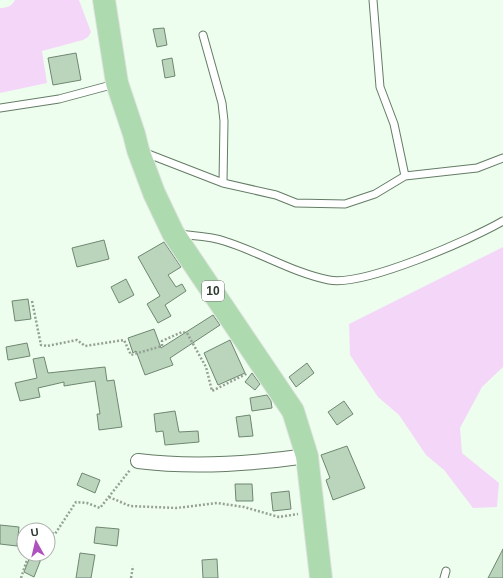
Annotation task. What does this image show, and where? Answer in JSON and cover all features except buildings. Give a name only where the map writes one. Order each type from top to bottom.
[{"type":"highway","name":"10","points":[[104,0],[117,83],[138,150],[154,193],[173,233],[293,411],[304,439],[321,578]]},
{"type":"street","points":[[138,461],[180,465],[228,465],[307,456]]},
{"type":"lane","points":[[373,0],[380,87],[394,124],[405,176]]},
{"type":"lane","points":[[203,35],[222,103],[224,121],[223,183]]},
{"type":"lane","points":[[0,108],[58,99],[117,83]]},
{"type":"lane","points":[[138,150],[165,159],[223,183],[263,192],[296,203],[345,204],[375,194],[405,176],[477,168],[503,158]]},
{"type":"lane","points":[[173,233],[223,240],[299,271],[331,280],[348,280],[409,264],[503,221]]},
{"type":"path","points":[[32,301],[40,345],[46,346],[77,340],[85,346],[124,340],[131,355],[162,346],[162,341],[182,332],[187,333],[206,367],[212,391],[249,372]]},
{"type":"path","points":[[56,532],[76,502],[87,503],[100,508],[138,461]]},
{"type":"path","points":[[109,497],[130,506],[176,508],[218,503],[244,507],[279,517],[314,512]]},
{"type":"path","points":[[21,578],[26,562]]},
{"type":"path","points":[[131,578],[133,566]]},
{"type":"shaded area","points":[[15,0],[79,0],[91,32],[88,37],[83,40],[42,51],[47,83],[0,93],[0,8],[9,6]]},
{"type":"shaded area","points":[[503,247],[503,367],[482,387],[460,428],[462,453],[499,483],[497,507],[473,508],[444,470],[426,455],[399,415],[378,397],[350,355],[349,324]]}]
